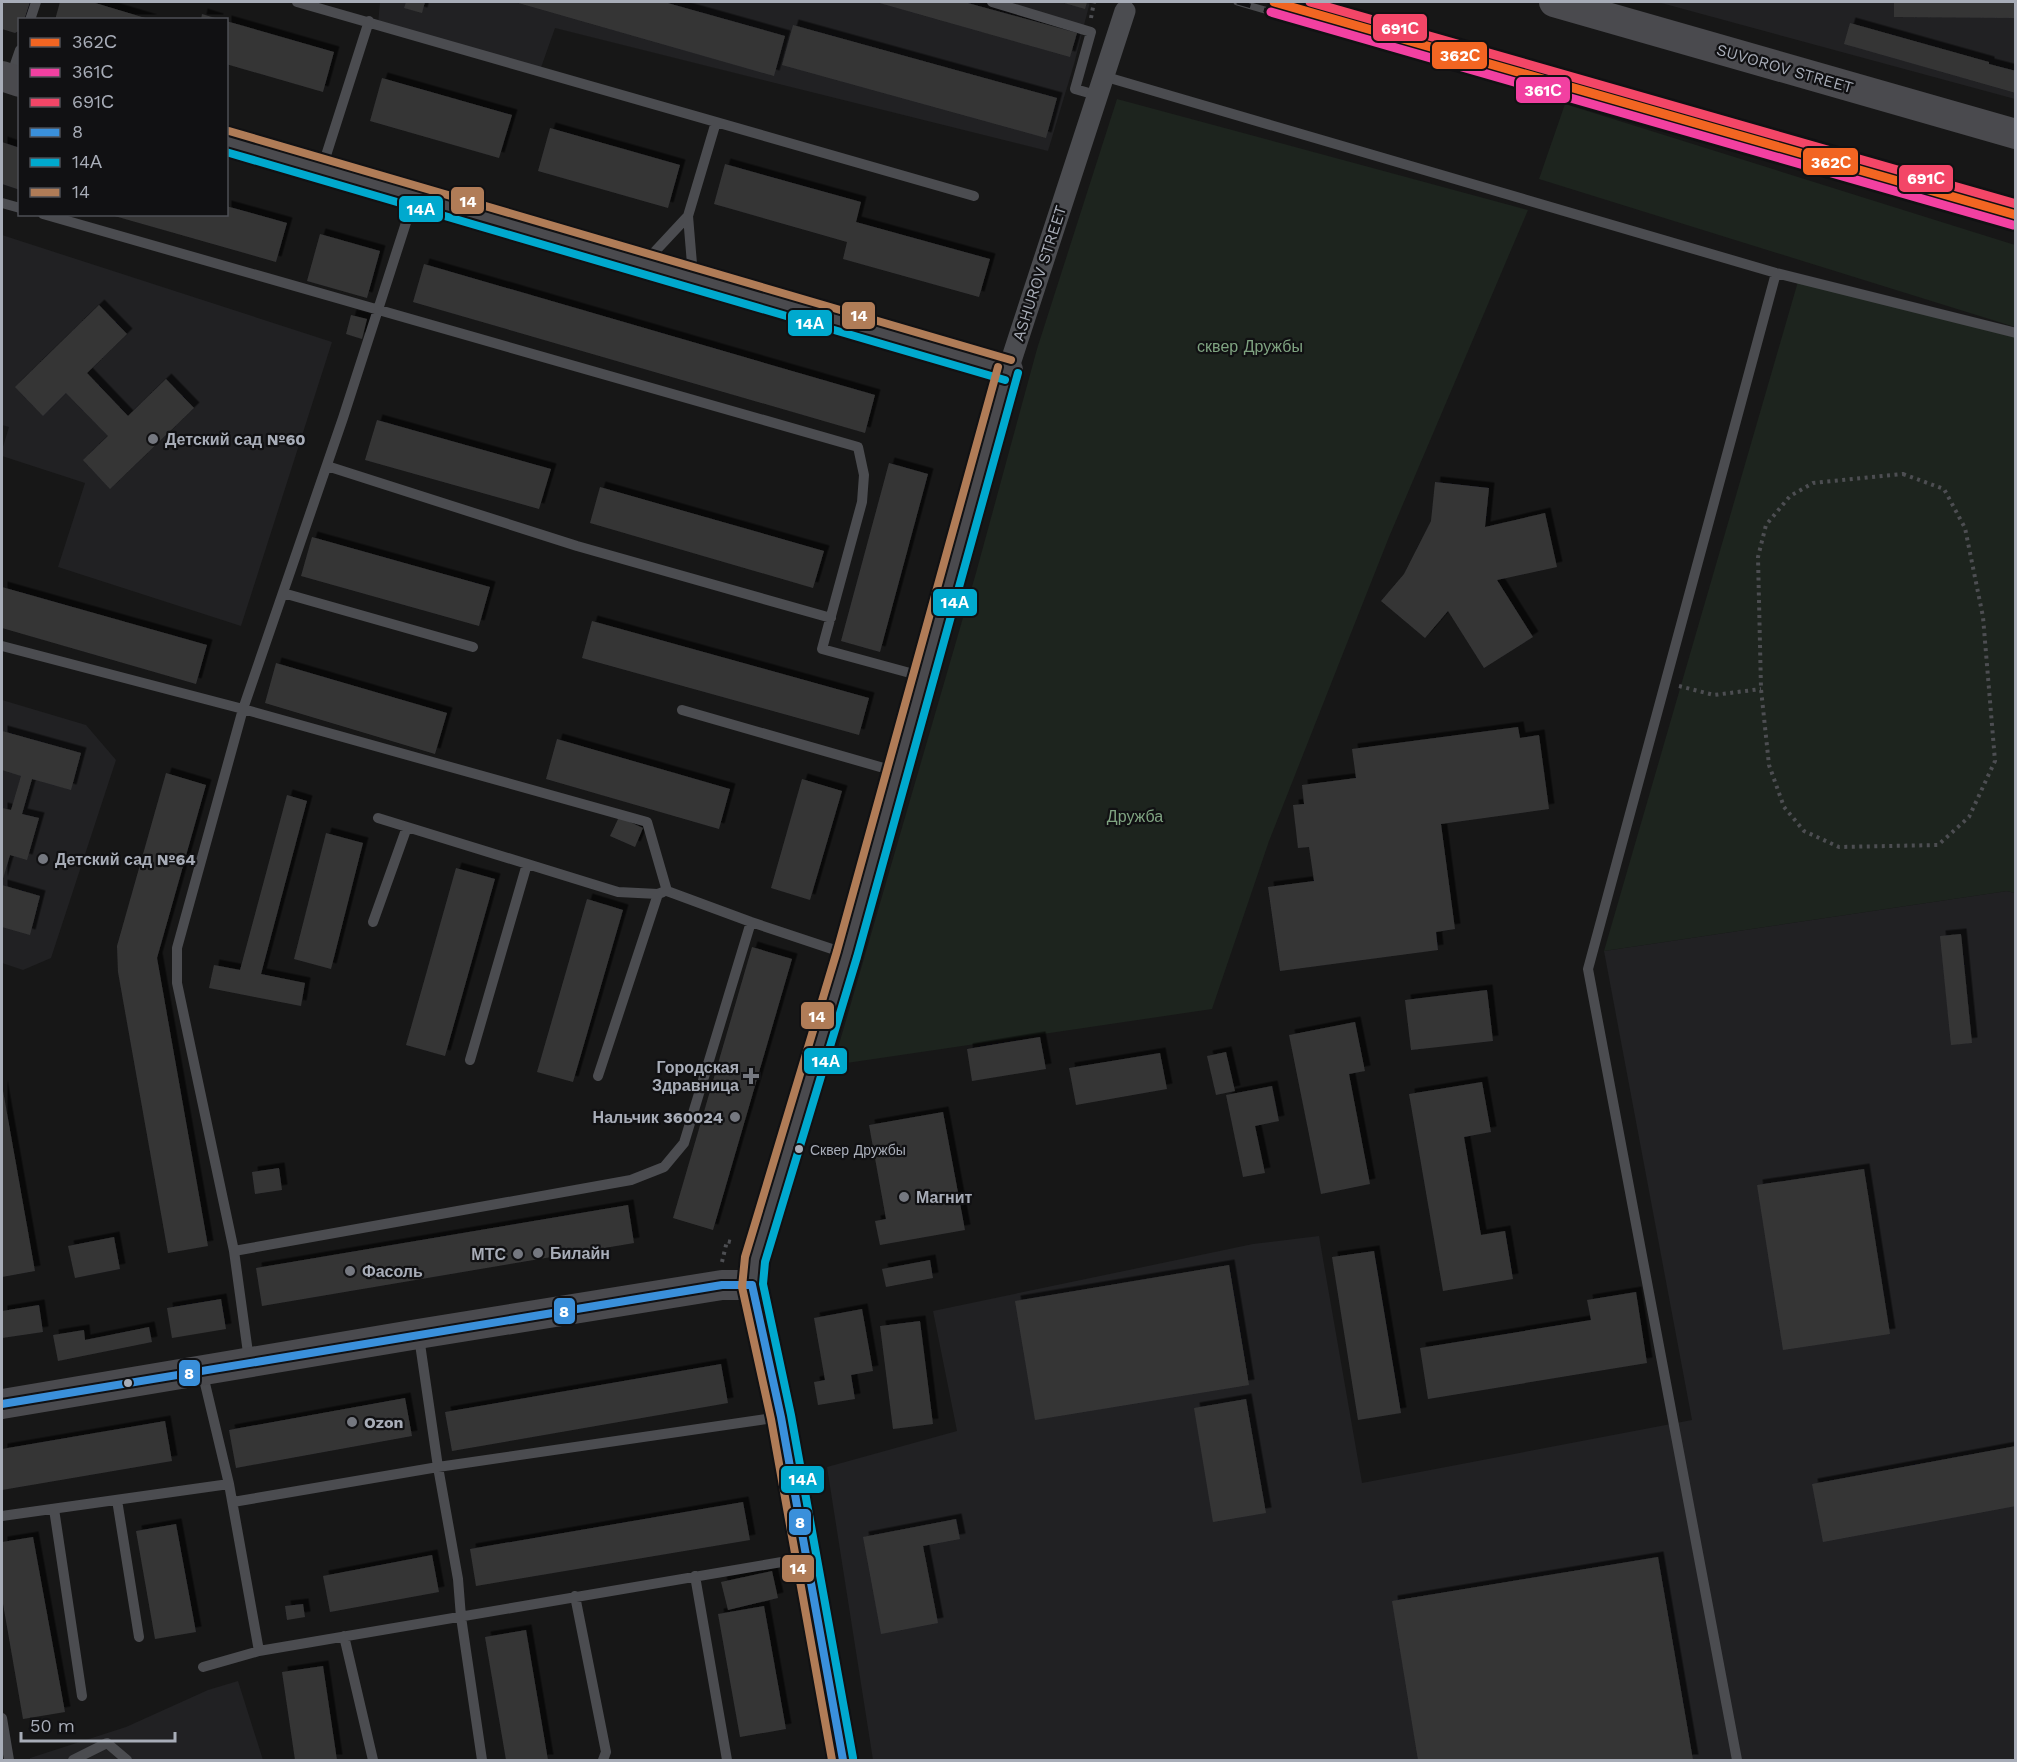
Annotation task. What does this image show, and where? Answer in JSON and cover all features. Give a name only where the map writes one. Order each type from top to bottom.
[{"type":"street","name":"SUVOROV STREET","points":[[1554,2],[2016,134]]},
{"type":"street","name":"ASHUROV STREET","points":[[843,1761],[781,1417],[752,1285],[755,1260],[847,954],[1008,370],[1125,11]]},
{"type":"street","points":[[228,142],[1008,370]]},
{"type":"street","points":[[2,1404],[722,1285],[752,1285]]},
{"type":"lane","points":[[31,18],[36,2]]},
{"type":"lane","points":[[297,2],[974,196]]},
{"type":"lane","points":[[992,2],[1091,32],[1075,89],[1100,86],[1776,273],[2016,333]]},
{"type":"lane","points":[[322,168],[369,21]]},
{"type":"lane","points":[[10,79],[18,56]]},
{"type":"lane","points":[[693,278],[688,216],[716,122]]},
{"type":"lane","points":[[249,1364],[234,1251],[177,983],[177,948],[243,709],[327,466],[415,195]]},
{"type":"lane","points":[[2,203],[18,207]]},
{"type":"lane","points":[[50,216],[858,447],[864,475],[862,502],[822,649],[923,677]]},
{"type":"lane","points":[[644,264],[688,216]]},
{"type":"lane","points":[[1737,1761],[1588,969],[1776,273]]},
{"type":"lane","points":[[327,466],[578,546],[831,618]]},
{"type":"lane","points":[[284,593],[472,647]]},
{"type":"lane","points":[[2,646],[243,709],[647,822],[662,892],[598,1076]]},
{"type":"lane","points":[[682,710],[897,772]]},
{"type":"lane","points":[[378,818],[618,892],[662,892],[847,954]]},
{"type":"lane","points":[[374,922],[407,826]]},
{"type":"lane","points":[[470,1060],[527,864]]},
{"type":"lane","points":[[234,1251],[631,1180],[664,1167],[684,1143],[751,922]]},
{"type":"lane","points":[[418,1334],[458,1579],[461,1617],[482,1761]]},
{"type":"lane","points":[[201,1371],[233,1502],[259,1651]]},
{"type":"lane","points":[[233,1502],[438,1467],[781,1417]]},
{"type":"lane","points":[[2,1516],[229,1484]]},
{"type":"lane","points":[[117,1500],[138,1637]]},
{"type":"lane","points":[[54,1509],[82,1696]]},
{"type":"lane","points":[[203,1667],[259,1651],[807,1557]]},
{"type":"lane","points":[[695,1576],[727,1761]]},
{"type":"lane","points":[[575,1596],[606,1752],[603,1761]]},
{"type":"lane","points":[[344,1636],[373,1761]]},
{"type":"lane","points":[[2,1718],[9,1761]]},
{"type":"lane","points":[[73,1761],[106,1743],[127,1761]]},
{"type":"path","points":[[1903,474],[1944,489],[1965,528],[1983,617],[1995,760],[1969,817],[1938,845],[1839,847],[1804,831],[1784,807],[1769,765],[1761,689],[1758,557],[1766,525],[1790,496],[1813,483],[1903,474]]},
{"type":"path","points":[[1665,683],[1714,695],[1761,689]]},
{"type":"path","points":[[721,1265],[727,1241],[743,1245]]},
{"type":"shaded area","points":[[380,2],[1090,2],[1048,151],[555,28],[538,76],[378,24]]},
{"type":"shaded area","points":[[1657,2],[2015,2],[2015,99],[1665,4]]},
{"type":"shaded area","name":"Детский сад №60","points":[[2,235],[332,342],[241,626],[58,567],[85,483],[2,456],[9,427],[2,425]]},
{"type":"shaded area","name":"Детский сад №64","points":[[2,700],[86,725],[116,760],[51,958],[23,970],[2,963]]},
{"type":"shaded area","points":[[2007,891],[2015,893],[2015,1760],[873,1760],[827,1467],[957,1431],[933,1311],[1253,1244],[1319,1236],[1362,1483],[1692,1420],[1604,951]]},
{"type":"shaded area","points":[[238,1681],[263,1760],[30,1760],[30,1758],[126,1727],[208,1690]]},
{"type":"green space","name":"сквер Дружбы","points":[[1117,99],[1528,210],[1389,537],[1351,633],[1269,841],[1212,1009],[833,1065],[976,573],[1037,349]]},
{"type":"green space","points":[[1565,104],[2015,245],[2015,327],[1539,179]]},
{"type":"green space","points":[[1799,278],[2015,333],[2015,893],[2007,891],[1604,951]]},
{"type":"building","points":[[2,2],[30,2],[25,18],[18,18],[18,31],[15,33],[2,29]]},
{"type":"building","points":[[60,2],[92,2],[145,18],[56,18]]},
{"type":"building","points":[[406,2],[425,2],[422,13],[404,8]]},
{"type":"building","points":[[515,2],[664,2],[785,36],[774,76]]},
{"type":"building","points":[[876,2],[964,2],[1077,33],[1070,57]]},
{"type":"building","points":[[1061,2],[1087,2],[1085,9]]},
{"type":"building","points":[[1894,2],[2016,2],[2016,18],[1894,17]]},
{"type":"building","points":[[202,14],[215,18],[201,18]]},
{"type":"building","points":[[228,22],[334,52],[323,92],[228,65]]},
{"type":"building","points":[[1850,23],[2016,71],[2016,93],[1844,44]]},
{"type":"building","points":[[793,25],[1057,98],[1046,138],[782,65]]},
{"type":"building","points":[[382,78],[512,115],[499,158],[370,121]]},
{"type":"building","points":[[550,128],[680,165],[668,208],[538,171]]},
{"type":"building","points":[[2,142],[18,147],[18,189],[2,184]]},
{"type":"building","points":[[725,164],[861,202],[856,222],[990,259],[979,297],[843,259],[847,242],[714,204]]},
{"type":"building","points":[[228,207],[287,223],[276,262],[115,216],[228,216]]},
{"type":"building","points":[[320,234],[380,251],[367,298],[307,281]]},
{"type":"building","points":[[424,264],[875,395],[865,433],[413,302]]},
{"type":"building","points":[[99,305],[127,334],[87,373],[128,416],[166,379],[194,408],[110,489],[83,460],[108,436],[66,393],[43,416],[15,387]]},
{"type":"building","points":[[351,315],[367,319],[362,339],[346,334]]},
{"type":"building","points":[[377,420],[551,469],[539,509],[365,460]]},
{"type":"building","points":[[889,463],[928,474],[880,652],[841,641]]},
{"type":"building","points":[[1435,482],[1489,488],[1485,527],[1545,513],[1557,567],[1497,580],[1533,637],[1484,668],[1448,611],[1425,638],[1381,601],[1404,574],[1431,521]]},
{"type":"building","points":[[600,487],[824,551],[813,588],[590,523]]},
{"type":"building","points":[[312,537],[490,587],[479,626],[301,576]]},
{"type":"building","points":[[2,587],[207,645],[196,684],[2,628]]},
{"type":"building","points":[[592,621],[869,698],[859,735],[582,658]]},
{"type":"building","points":[[276,663],[447,713],[435,754],[265,703]]},
{"type":"building","points":[[1518,727],[1520,738],[1539,735],[1549,809],[1441,824],[1455,929],[1436,932],[1438,950],[1280,971],[1268,887],[1314,881],[1309,847],[1298,848],[1293,805],[1304,804],[1302,785],[1356,778],[1352,749]]},
{"type":"building","points":[[2,731],[81,753],[71,790],[32,779],[22,814],[39,818],[27,860],[10,855],[2,882],[2,808],[11,810],[21,776],[2,770]]},
{"type":"building","points":[[557,739],[730,789],[719,829],[546,779]]},
{"type":"building","points":[[166,773],[206,785],[157,958],[208,1246],[168,1253],[118,972],[117,946]]},
{"type":"building","points":[[802,779],[842,791],[810,900],[771,888]]},
{"type":"building","points":[[287,795],[307,801],[261,974],[305,983],[301,1006],[209,988],[214,965],[240,970]]},
{"type":"building","points":[[619,817],[643,828],[635,847],[610,836]]},
{"type":"building","points":[[326,833],[363,843],[331,969],[294,959]]},
{"type":"building","points":[[456,868],[495,879],[445,1056],[406,1045]]},
{"type":"building","points":[[2,885],[40,896],[30,935],[2,927]]},
{"type":"building","points":[[587,899],[623,910],[573,1082],[537,1072]]},
{"type":"building","points":[[1961,934],[1972,1043],[1951,1045],[1940,936]]},
{"type":"building","points":[[752,947],[792,959],[713,1230],[673,1218]]},
{"type":"building","points":[[1487,990],[1493,1041],[1411,1050],[1405,1000]]},
{"type":"building","points":[[1355,1022],[1365,1071],[1349,1074],[1370,1184],[1321,1194],[1289,1035]]},
{"type":"building","points":[[1040,1037],[1046,1069],[972,1081],[967,1049]]},
{"type":"building","points":[[1226,1052],[1235,1091],[1216,1095],[1207,1056]]},
{"type":"building","points":[[1160,1053],[1167,1089],[1076,1105],[1069,1068]]},
{"type":"building","points":[[1482,1082],[1491,1132],[1464,1137],[1481,1235],[1505,1231],[1513,1279],[1443,1291],[1409,1094]]},
{"type":"building","points":[[2,1085],[35,1271],[2,1277]]},
{"type":"building","points":[[1272,1086],[1279,1121],[1255,1126],[1265,1173],[1243,1177],[1226,1095]]},
{"type":"building","points":[[943,1112],[965,1230],[880,1245],[875,1221],[886,1219],[869,1125]]},
{"type":"building","points":[[279,1168],[282,1190],[255,1194],[252,1172]]},
{"type":"building","points":[[1864,1169],[1890,1334],[1783,1350],[1757,1185]]},
{"type":"building","points":[[628,1205],[634,1243],[262,1306],[256,1268]]},
{"type":"building","points":[[114,1237],[120,1269],[75,1278],[68,1246]]},
{"type":"building","points":[[1374,1251],[1401,1413],[1358,1420],[1332,1257]]},
{"type":"building","points":[[930,1260],[933,1278],[886,1287],[882,1269]]},
{"type":"building","points":[[1229,1265],[1249,1385],[1035,1420],[1015,1301]]},
{"type":"building","points":[[1636,1292],[1647,1363],[1428,1399],[1420,1348],[1591,1320],[1587,1300]]},
{"type":"building","points":[[221,1299],[226,1329],[172,1338],[167,1308]]},
{"type":"building","points":[[39,1305],[43,1332],[2,1338],[2,1311]]},
{"type":"building","points":[[862,1309],[873,1371],[851,1375],[855,1399],[818,1405],[814,1382],[825,1380],[814,1318]]},
{"type":"building","points":[[920,1321],[933,1424],[893,1429],[880,1326]]},
{"type":"building","points":[[149,1327],[152,1342],[58,1361],[53,1335],[84,1330],[85,1340]]},
{"type":"building","points":[[721,1364],[728,1403],[452,1451],[445,1412]]},
{"type":"building","points":[[405,1398],[412,1436],[236,1468],[229,1430]]},
{"type":"building","points":[[1246,1399],[1266,1513],[1213,1522],[1194,1408]]},
{"type":"building","points":[[165,1421],[172,1461],[2,1490],[2,1449]]},
{"type":"building","points":[[2016,1446],[2016,1506],[1823,1542],[1812,1484]]},
{"type":"building","points":[[743,1502],[750,1540],[476,1586],[470,1549]]},
{"type":"building","points":[[956,1519],[960,1539],[923,1546],[938,1623],[881,1634],[863,1537]]},
{"type":"building","points":[[176,1524],[196,1632],[155,1639],[136,1531]]},
{"type":"building","points":[[33,1537],[65,1712],[23,1719],[2,1598],[2,1542]]},
{"type":"building","points":[[432,1555],[439,1592],[330,1612],[323,1576]]},
{"type":"building","points":[[1658,1557],[1693,1760],[1418,1760],[1392,1601]]},
{"type":"building","points":[[772,1571],[778,1598],[728,1610],[721,1582]]},
{"type":"building","points":[[303,1604],[305,1617],[287,1620],[285,1606]]},
{"type":"building","points":[[764,1606],[786,1729],[740,1737],[718,1614]]},
{"type":"building","points":[[526,1630],[548,1760],[506,1760],[485,1637]]},
{"type":"building","points":[[323,1666],[337,1760],[295,1760],[282,1672]]},
{"type":"railway","points":[[1237,2],[2016,226]]},
{"type":"transit line","name":"362С","points":[[1274,2],[2016,215]]},
{"type":"transit line","name":"691С","points":[[1310,2],[2016,204]]},
{"type":"transit line","name":"361С","points":[[1271,12],[2013,225]]},
{"type":"transit line","name":"14","points":[[229,131],[1011,360]]},
{"type":"transit line","name":"14А","points":[[228,153],[1005,380]]},
{"type":"transit line","name":"14","points":[[832,1760],[771,1419],[742,1287],[745,1257],[837,951],[998,367]]},
{"type":"transit line","name":"14А","points":[[853,1758],[791,1415],[763,1284],[765,1262],[857,957],[1018,373]]},
{"type":"transit line","name":"8","points":[[2,1404],[722,1285],[752,1285]]},
{"type":"transit line","name":"8","points":[[752,1285],[781,1417],[843,1760]]},
{"type":"place","name":"Детский сад №60","points":[[153,439]]},
{"type":"place","name":"Детский сад №64","points":[[43,859]]},
{"type":"place","name":"Городская Здравница","points":[[751,1076]]},
{"type":"place","name":"Нальчик 360024","points":[[735,1117]]},
{"type":"place","name":"Сквер Дружбы","points":[[799,1149]]},
{"type":"place","name":"Магнит","points":[[904,1197]]},
{"type":"place","name":"Билайн","points":[[538,1253]]},
{"type":"place","name":"МТС","points":[[518,1254]]},
{"type":"place","name":"Фасоль","points":[[350,1271]]},
{"type":"place","name":"Ozon","points":[[352,1422]]},
{"type":"park label","name":"Дружба","points":[[1135,816]]}]
